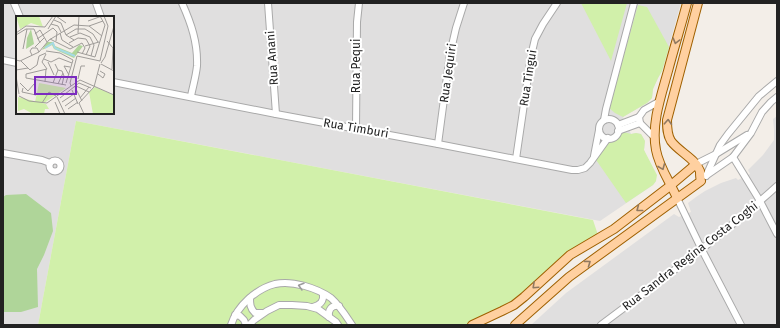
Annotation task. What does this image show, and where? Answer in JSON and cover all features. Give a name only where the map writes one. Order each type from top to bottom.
[{"type":"main road","points":[[677,198],[661,165],[656,151],[655,138],[656,120],[660,101],[687,3]]},
{"type":"main road","points":[[516,325],[569,277],[704,178],[696,164],[679,150],[671,140],[667,120],[698,3]]},
{"type":"main road","points":[[668,71],[679,75]]},
{"type":"main road","points":[[472,325],[514,305],[570,255],[614,229],[696,164]]},
{"type":"street","points":[[14,3],[20,16]]},
{"type":"street","points":[[96,3],[100,16]]},
{"type":"street","points":[[182,3],[192,28],[196,44],[197,66],[191,96]]},
{"type":"street","name":"Rua Anani","points":[[268,3],[276,114]]},
{"type":"street","name":"Rua Pequi","points":[[356,128],[357,22],[359,3]]},
{"type":"street","name":"Rua Jequiri","points":[[438,144],[450,54],[464,3]]},
{"type":"street","name":"Rua Tingui","points":[[516,159],[531,56],[535,39],[557,3]]},
{"type":"street","points":[[594,157],[600,124],[604,120],[634,3]]},
{"type":"street","points":[[3,60],[16,63]]},
{"type":"street","points":[[704,178],[723,140],[758,96],[777,81]]},
{"type":"street","name":"Rua Timburi","points":[[114,82],[572,170],[585,168],[590,164],[608,138]]},
{"type":"street","points":[[704,178],[733,157],[750,133],[762,112],[777,97]]},
{"type":"street","points":[[599,130],[602,136],[608,138],[614,137],[618,128],[640,120],[644,110],[660,101]]},
{"type":"street","points":[[604,120],[613,120],[618,128]]},
{"type":"street","points":[[640,120],[655,138]]},
{"type":"street","points":[[696,164],[716,154],[750,133]]},
{"type":"street","points":[[3,153],[42,160],[50,163]]},
{"type":"street","points":[[733,157],[760,201],[777,234]]},
{"type":"street","name":"Rua Sandra Regina Costa Coghi","points":[[601,325],[702,250],[777,186]]},
{"type":"street","points":[[677,198],[741,325]]},
{"type":"street","points":[[231,325],[239,309],[250,298],[262,290],[276,284],[293,283],[318,290],[331,298],[339,306],[352,325]]},
{"type":"street","points":[[313,307],[323,301],[323,294]]},
{"type":"street","points":[[250,298],[250,306],[252,310],[255,313],[263,313]]},
{"type":"street","points":[[249,325],[263,313],[279,305],[313,307],[318,309],[338,325]]},
{"type":"street","points":[[329,317],[328,313],[331,307],[335,305],[339,306]]},
{"type":"street","points":[[235,315],[240,316],[246,325]]},
{"type":"shaded area","points":[[3,3],[681,3],[662,71],[653,89],[652,98],[647,103],[623,117],[631,134],[641,134],[645,141],[644,150],[656,181],[653,185],[600,221],[76,121],[38,325],[3,325]]},
{"type":"shaded area","points":[[777,116],[777,325],[531,325],[566,293],[674,214],[679,217],[691,212],[688,203],[696,197],[721,183],[736,178],[738,180],[750,174],[748,170],[763,155],[774,140],[773,119]]},
{"type":"green space","points":[[581,3],[627,3],[611,61]]},
{"type":"green space","points":[[638,5],[647,7],[669,47],[662,71],[653,89],[652,98],[647,103],[623,117],[609,108]]},
{"type":"green space","points":[[76,121],[593,220],[599,238],[502,311],[480,325],[38,325]]},
{"type":"green space","points":[[624,132],[641,134],[645,141],[644,150],[657,175],[656,181],[653,185],[626,203],[594,157],[608,142]]},
{"type":"green space","points":[[26,194],[51,213],[53,231],[37,269],[38,307],[21,312],[3,312],[3,197],[6,195]]}]
